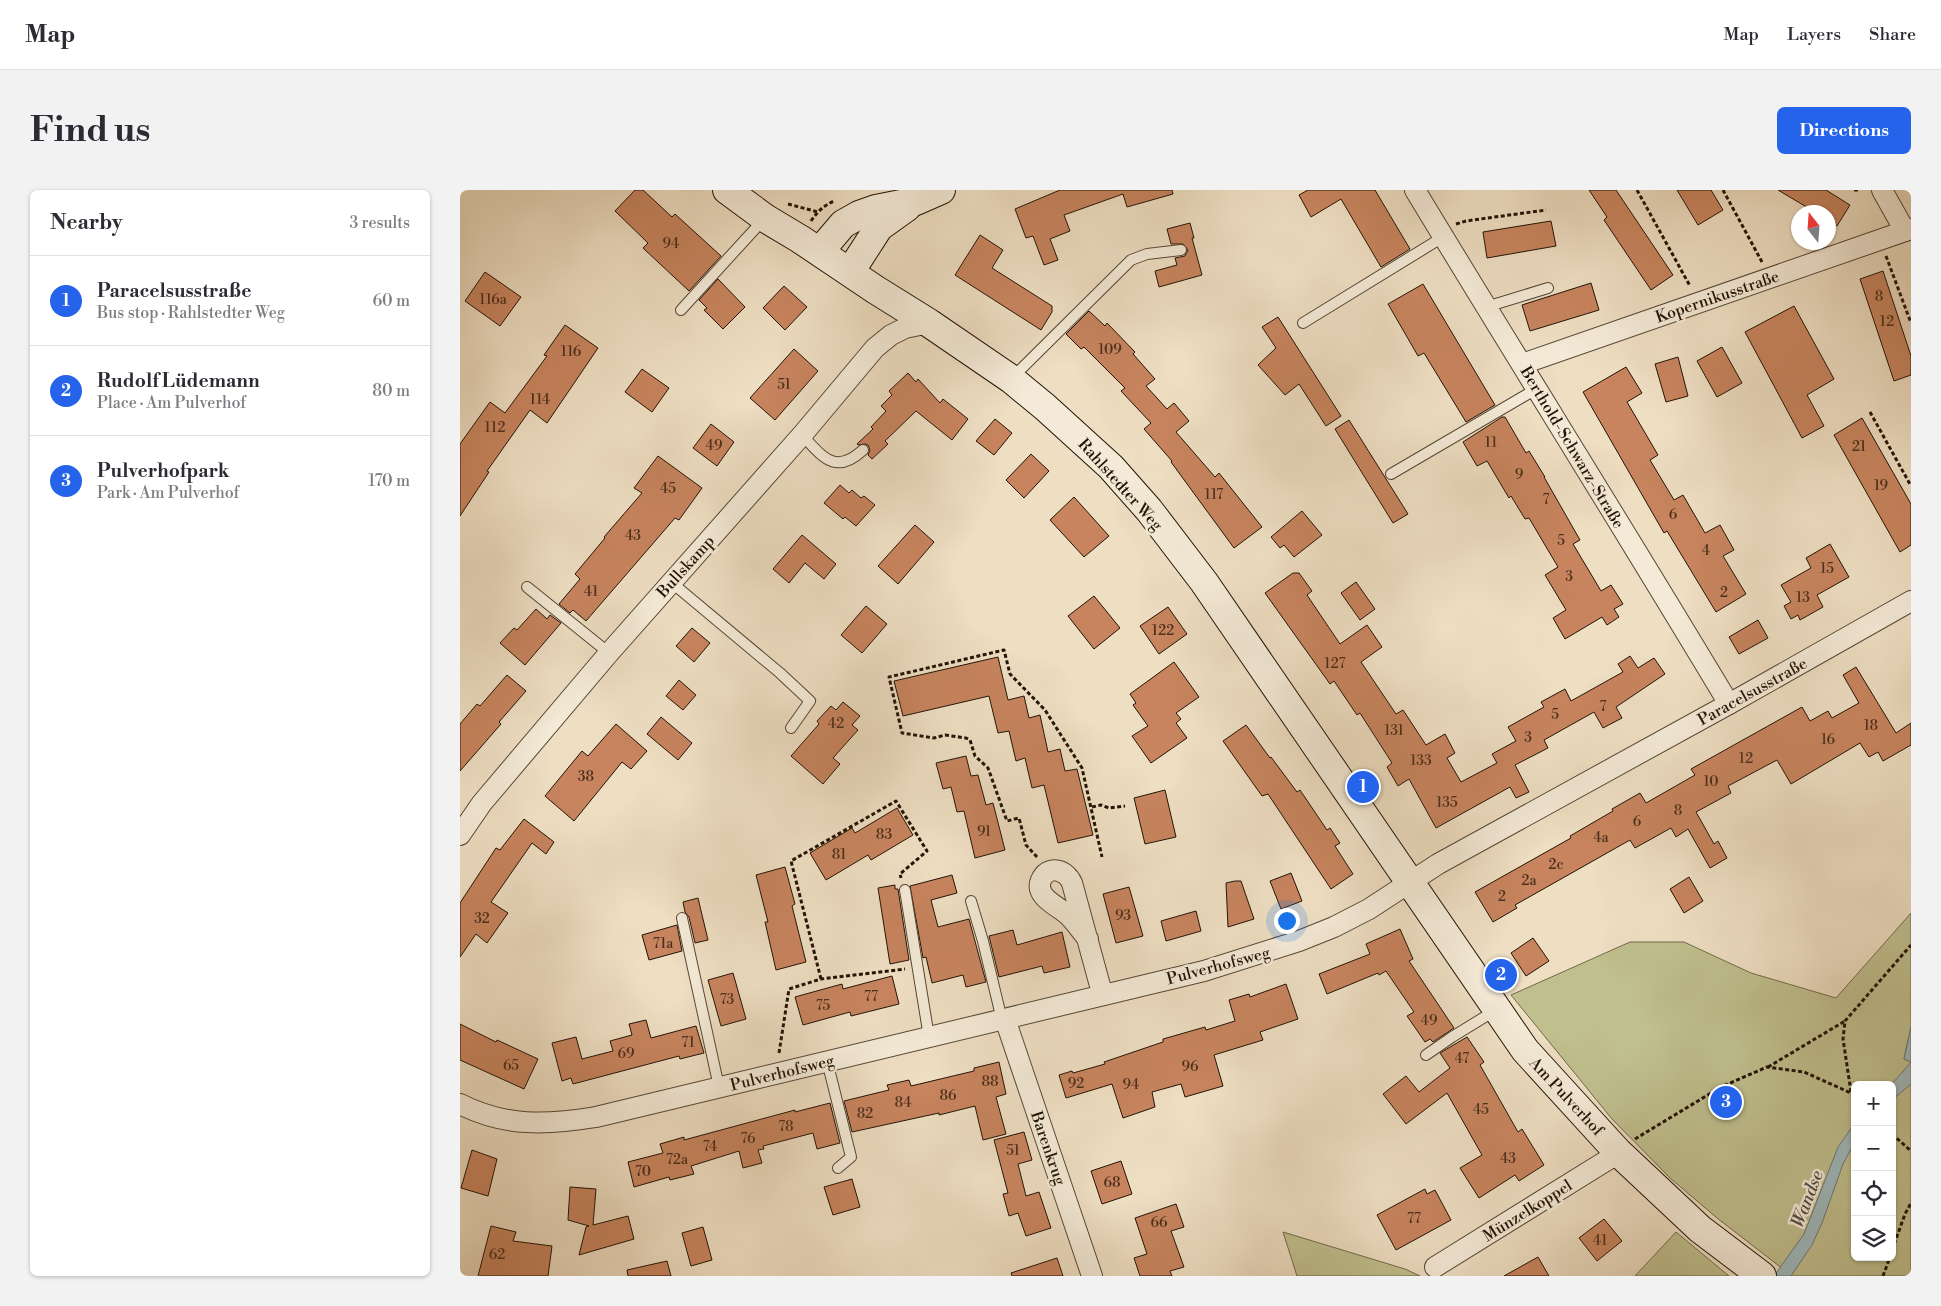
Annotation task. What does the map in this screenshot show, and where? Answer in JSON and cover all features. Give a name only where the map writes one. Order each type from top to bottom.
[{"type":"street","name":"Rahlstedter Weg","points":[[728,190],[774,211],[820,252],[1011,379],[1111,467],[1149,510],[1204,582],[1409,883]]},
{"type":"street","points":[[850,272],[879,227],[916,201],[941,190]]},
{"type":"street","name":"Berthold-Schwarz-Straße","points":[[1415,190],[1538,388],[1729,704]]},
{"type":"street","points":[[1882,190],[1908,230]]},
{"type":"street","points":[[820,252],[843,224],[859,215],[876,209],[916,201]]},
{"type":"street","name":"Kopernikusstraße","points":[[1522,364],[1908,230]]},
{"type":"street","name":"Bullskamp","points":[[460,834],[482,803],[609,653],[802,435],[875,348],[891,335],[905,328],[929,323]]},
{"type":"street","name":"Paracelsusstraße","points":[[1409,883],[1438,864],[1729,704],[1911,601]]},
{"type":"street","name":"Pulverhofsweg","points":[[460,1104],[498,1118],[540,1124],[596,1117],[1204,971],[1299,941],[1334,927],[1369,909],[1409,883]]},
{"type":"street","name":"Am Pulverhof","points":[[1409,883],[1525,1050],[1618,1152],[1700,1229],[1762,1276]]},
{"type":"street","points":[[1088,940],[1103,995]]},
{"type":"street","name":"Barenkrug","points":[[1003,1020],[1092,1276]]},
{"type":"street","name":"Münzelkoppel","points":[[1435,1267],[1618,1152]]},
{"type":"lane","points":[[681,310],[774,211]]},
{"type":"lane","points":[[1303,324],[1442,234]]},
{"type":"lane","points":[[1011,379],[1131,260],[1147,254],[1181,250]]},
{"type":"lane","points":[[1486,307],[1548,288]]},
{"type":"lane","points":[[1391,474],[1538,388]]},
{"type":"lane","points":[[802,435],[829,461],[835,463],[854,458],[863,450]]},
{"type":"lane","points":[[670,582],[780,673],[810,702],[791,728]]},
{"type":"lane","points":[[527,586],[609,653]]},
{"type":"lane","points":[[905,890],[929,1036]]},
{"type":"lane","points":[[971,901],[1003,1020]]},
{"type":"lane","points":[[682,918],[720,1088]]},
{"type":"lane","points":[[1426,1055],[1497,1010]]},
{"type":"lane","points":[[827,1061],[851,1156],[838,1168]]},
{"type":"path","points":[[1637,190],[1699,302]]},
{"type":"path","points":[[1723,190],[1770,277]]},
{"type":"path","points":[[1854,190],[1859,190]]},
{"type":"path","points":[[1442,234],[1452,225],[1466,221],[1546,210]]},
{"type":"path","points":[[774,211],[825,214]]},
{"type":"path","points":[[1880,239],[1911,324]]},
{"type":"path","points":[[1870,412],[1911,486]]},
{"type":"path","points":[[1042,864],[1026,845],[1019,818],[1007,821],[988,768],[975,756],[970,740],[945,735],[934,738],[902,733],[889,677],[1004,650],[1010,674],[1045,710],[1082,768],[1102,858]]},
{"type":"path","points":[[822,979],[791,861],[896,801],[926,851],[900,874],[905,890]]},
{"type":"path","points":[[1092,807],[1101,805],[1109,808],[1124,806]]},
{"type":"path","points":[[1618,1152],[1644,1133],[1721,1087],[1767,1067],[1845,1021],[1911,944]]},
{"type":"path","points":[[779,1056],[789,989],[822,979],[918,967]]},
{"type":"path","points":[[1845,1021],[1843,1039],[1851,1093]]},
{"type":"path","points":[[1767,1067],[1804,1072],[1851,1093]]},
{"type":"path","points":[[1896,1138],[1911,1151]]},
{"type":"path","points":[[1896,1239],[1911,1203]]},
{"type":"path","points":[[1883,1276],[1889,1261]]},
{"type":"shaded area","points":[[1911,913],[1911,1027],[1904,1059],[1911,1062],[1911,1276],[1792,1276],[1717,1218],[1670,1178],[1612,1119],[1511,995],[1630,942],[1684,942],[1751,973],[1836,998]]},
{"type":"shaded area","points":[[1283,1232],[1405,1269],[1420,1276],[1297,1276]]},
{"type":"shaded area","points":[[1676,1232],[1729,1276],[1635,1276]]},
{"type":"water","points":[[1911,1027],[1911,1062],[1904,1059]]},
{"type":"water","points":[[1911,1062],[1911,1084],[1896,1097],[1896,1081],[1894,1081]]},
{"type":"water","points":[[1851,1129],[1851,1149],[1843,1164],[1812,1245],[1791,1276],[1774,1276],[1804,1234],[1838,1147]]},
{"type":"building","points":[[635,190],[643,190],[672,217],[675,214],[721,256],[689,291],[643,248],[648,243],[615,211]]},
{"type":"building","points":[[1060,190],[1172,190],[1173,194],[1127,207],[1123,194],[1064,215],[1070,231],[1050,239],[1058,260],[1044,265],[1033,236],[1026,238],[1015,209]]},
{"type":"building","points":[[1308,190],[1375,190],[1410,249],[1381,267],[1341,199],[1311,217],[1299,195]]},
{"type":"building","points":[[1589,190],[1616,190],[1673,275],[1651,290],[1604,220],[1607,217]]},
{"type":"building","points":[[1677,190],[1711,190],[1723,210],[1698,225]]},
{"type":"building","points":[[1778,190],[1826,190],[1850,205],[1837,226],[1836,205],[1803,205]]},
{"type":"building","points":[[1551,221],[1556,246],[1487,258],[1483,232]]},
{"type":"building","points":[[1190,223],[1202,275],[1159,287],[1155,271],[1177,265],[1175,258],[1185,256],[1188,250],[1183,244],[1171,244],[1167,229]]},
{"type":"building","points":[[980,235],[1003,250],[992,268],[1052,306],[1052,312],[1041,330],[955,275]]},
{"type":"building","points":[[1883,271],[1911,356],[1911,375],[1894,381],[1860,279]]},
{"type":"building","points":[[485,272],[521,297],[500,326],[465,301]]},
{"type":"building","points":[[718,279],[745,307],[723,329],[704,310],[707,308],[699,300]]},
{"type":"building","points":[[1591,283],[1599,310],[1530,331],[1522,305]]},
{"type":"building","points":[[1423,284],[1495,405],[1466,422],[1424,353],[1418,356],[1388,304]]},
{"type":"building","points":[[784,286],[807,307],[785,330],[763,308]]},
{"type":"building","points":[[1794,306],[1834,379],[1807,395],[1824,426],[1802,438],[1745,332]]},
{"type":"building","points":[[1089,311],[1105,326],[1107,323],[1135,352],[1133,354],[1155,379],[1146,386],[1167,409],[1174,403],[1189,421],[1176,432],[1215,477],[1219,473],[1262,527],[1234,548],[1172,461],[1144,429],[1151,423],[1121,391],[1125,388],[1084,347],[1081,349],[1066,334]]},
{"type":"building","points":[[1278,317],[1341,416],[1326,426],[1299,384],[1285,395],[1258,365],[1276,348],[1262,327]]},
{"type":"building","points":[[565,325],[598,348],[547,423],[530,410],[487,471],[489,472],[460,516],[460,444],[490,402],[505,413],[547,356],[544,355]]},
{"type":"building","points":[[1722,347],[1742,383],[1717,397],[1697,361]]},
{"type":"building","points":[[794,349],[818,371],[775,420],[750,398]]},
{"type":"building","points":[[1678,357],[1688,396],[1666,402],[1655,364]]},
{"type":"building","points":[[1626,367],[1642,393],[1627,402],[1658,455],[1650,460],[1674,500],[1683,495],[1705,533],[1720,525],[1734,550],[1723,556],[1746,594],[1716,612],[1667,531],[1664,533],[1583,392]]},
{"type":"building","points":[[642,369],[669,388],[652,412],[625,392]]},
{"type":"building","points":[[908,373],[916,382],[918,379],[940,403],[943,399],[968,419],[952,440],[916,411],[885,441],[888,444],[872,459],[868,455],[870,450],[868,445],[857,444],[873,429],[871,427],[886,411],[881,406],[892,395],[889,391]]},
{"type":"building","points":[[1502,417],[1505,417],[1526,453],[1529,451],[1545,477],[1580,540],[1573,544],[1601,591],[1611,585],[1623,604],[1614,609],[1619,617],[1607,625],[1602,617],[1565,639],[1553,618],[1566,610],[1545,575],[1558,567],[1529,518],[1525,519],[1511,496],[1509,498],[1487,461],[1477,466],[1463,442]]},
{"type":"building","points":[[1862,418],[1911,504],[1911,545],[1900,552],[1834,435]]},
{"type":"building","points":[[995,419],[1012,433],[994,455],[976,441]]},
{"type":"building","points":[[1349,420],[1408,514],[1393,523],[1335,429]]},
{"type":"building","points":[[711,424],[734,442],[717,466],[693,448]]},
{"type":"building","points":[[1031,454],[1049,471],[1024,498],[1006,480]]},
{"type":"building","points":[[658,456],[702,488],[679,520],[675,518],[586,621],[573,610],[570,613],[559,604],[580,579],[575,574],[642,493],[634,488]]},
{"type":"building","points":[[840,485],[849,493],[852,490],[861,498],[864,496],[875,505],[856,526],[845,517],[843,519],[824,503]]},
{"type":"building","points":[[1074,497],[1109,536],[1084,557],[1050,520]]},
{"type":"building","points":[[1302,511],[1322,535],[1294,557],[1284,545],[1280,548],[1271,537]]},
{"type":"building","points":[[915,525],[934,542],[898,584],[878,566]]},
{"type":"building","points":[[802,535],[836,564],[824,579],[805,563],[789,583],[773,569]]},
{"type":"building","points":[[1830,544],[1849,577],[1817,595],[1823,607],[1800,620],[1798,615],[1791,619],[1784,606],[1791,602],[1781,585],[1811,568],[1806,558]]},
{"type":"building","points":[[1293,573],[1299,573],[1312,591],[1307,595],[1340,644],[1367,625],[1382,647],[1361,662],[1396,714],[1403,710],[1426,745],[1445,734],[1455,753],[1447,758],[1461,782],[1497,763],[1492,754],[1516,741],[1508,727],[1544,707],[1541,702],[1565,689],[1571,701],[1623,672],[1618,664],[1630,656],[1638,668],[1654,658],[1665,674],[1616,707],[1622,718],[1603,728],[1594,712],[1544,740],[1548,748],[1515,765],[1529,792],[1516,798],[1510,787],[1436,828],[1409,779],[1398,786],[1387,767],[1392,763],[1360,713],[1357,715],[1334,681],[1330,684],[1265,593]]},
{"type":"building","points":[[1356,582],[1375,609],[1360,620],[1341,593]]},
{"type":"building","points":[[1094,596],[1120,628],[1094,649],[1068,616]]},
{"type":"building","points":[[866,606],[887,624],[862,653],[841,635]]},
{"type":"building","points":[[1168,607],[1187,634],[1159,654],[1140,626]]},
{"type":"building","points":[[536,609],[547,619],[550,615],[561,623],[525,665],[500,643],[514,628],[517,630]]},
{"type":"building","points":[[1758,620],[1768,638],[1739,654],[1729,637]]},
{"type":"building","points":[[692,628],[710,643],[694,662],[676,646]]},
{"type":"building","points":[[998,657],[1008,700],[1024,696],[1029,718],[1040,715],[1048,752],[1060,749],[1065,771],[1077,769],[1093,835],[1058,843],[1044,785],[1032,788],[1025,758],[1016,761],[1009,731],[998,733],[989,696],[903,716],[894,681]]},
{"type":"building","points":[[1174,662],[1199,697],[1176,713],[1181,719],[1176,723],[1187,738],[1151,763],[1132,736],[1148,726],[1133,705],[1136,703],[1130,694]]},
{"type":"building","points":[[1856,667],[1896,733],[1911,723],[1911,745],[1883,761],[1878,752],[1869,757],[1860,743],[1791,784],[1777,760],[1728,786],[1731,793],[1696,812],[1714,844],[1718,841],[1727,858],[1710,868],[1688,829],[1676,837],[1671,828],[1635,848],[1630,840],[1515,905],[1517,908],[1493,922],[1475,892],[1571,838],[1570,836],[1640,793],[1646,803],[1695,775],[1691,769],[1802,707],[1810,721],[1828,711],[1832,718],[1859,703],[1843,675]]},
{"type":"building","points":[[507,675],[526,691],[499,722],[501,724],[460,771],[460,724],[477,704],[480,706]]},
{"type":"building","points":[[679,680],[696,695],[683,710],[666,696]]},
{"type":"building","points":[[843,702],[860,716],[852,725],[858,730],[833,758],[840,764],[823,784],[791,756],[819,724],[817,721],[831,706],[836,710]]},
{"type":"building","points":[[661,717],[692,743],[678,760],[647,734]]},
{"type":"building","points":[[616,724],[647,751],[631,769],[622,762],[574,821],[545,796],[582,751],[588,756]]},
{"type":"building","points":[[1246,725],[1297,792],[1300,790],[1327,830],[1330,828],[1340,843],[1335,846],[1353,874],[1331,889],[1268,794],[1262,796],[1223,741]]},
{"type":"building","points":[[966,756],[971,776],[978,775],[986,805],[993,803],[1005,850],[975,858],[964,811],[957,812],[951,787],[943,789],[936,763]]},
{"type":"building","points":[[1165,790],[1176,837],[1145,844],[1134,798]]},
{"type":"building","points":[[897,808],[913,835],[871,860],[868,855],[826,880],[810,853],[852,828],[855,833]]},
{"type":"building","points":[[524,819],[554,842],[546,854],[532,843],[491,902],[508,913],[487,943],[476,934],[460,957],[460,903],[496,848],[500,850]]},
{"type":"building","points":[[785,867],[795,904],[792,906],[806,962],[776,970],[765,922],[768,922],[756,875]]},
{"type":"building","points":[[1291,873],[1302,901],[1281,909],[1270,881]]},
{"type":"building","points":[[952,875],[957,893],[931,900],[938,927],[969,919],[986,982],[966,987],[963,975],[932,983],[926,957],[923,958],[910,886]]},
{"type":"building","points":[[1689,877],[1703,901],[1684,913],[1670,889]]},
{"type":"building","points":[[1241,881],[1254,919],[1228,927],[1226,883]]},
{"type":"building","points":[[895,885],[895,889],[898,889],[909,960],[890,964],[878,888]]},
{"type":"building","points":[[1129,887],[1143,936],[1116,943],[1103,894]]},
{"type":"building","points":[[698,898],[708,940],[695,943],[689,917],[685,912],[683,902]]},
{"type":"building","points":[[1196,911],[1201,931],[1166,941],[1161,921]]},
{"type":"building","points":[[677,925],[682,951],[649,960],[642,935]]},
{"type":"building","points":[[1400,929],[1413,959],[1409,961],[1454,1028],[1433,1042],[1430,1039],[1425,1042],[1407,1016],[1414,1012],[1386,971],[1327,994],[1319,974],[1370,954],[1366,944]]},
{"type":"building","points":[[1013,930],[1017,945],[1062,932],[1070,967],[1044,973],[1042,966],[999,977],[989,936]]},
{"type":"building","points":[[1533,938],[1549,961],[1526,976],[1511,953]]},
{"type":"building","points":[[733,973],[746,1019],[721,1026],[708,980]]},
{"type":"building","points":[[892,976],[899,1004],[851,1016],[850,1012],[803,1025],[795,997],[842,984],[843,989]]},
{"type":"building","points":[[1286,984],[1298,1019],[1260,1032],[1263,1040],[1214,1055],[1223,1086],[1185,1097],[1181,1084],[1152,1092],[1155,1107],[1123,1118],[1112,1084],[1066,1098],[1059,1075],[1105,1064],[1104,1062],[1163,1042],[1163,1039],[1205,1027],[1206,1030],[1235,1021],[1229,1000],[1249,994],[1250,997]]},
{"type":"building","points":[[646,1020],[651,1038],[696,1026],[704,1053],[680,1059],[679,1056],[573,1084],[571,1078],[562,1081],[552,1043],[576,1037],[582,1059],[613,1051],[610,1041],[632,1035],[629,1024]]},
{"type":"building","points":[[460,1024],[496,1042],[497,1040],[538,1059],[524,1089],[460,1060]]},
{"type":"building","points":[[1467,1037],[1484,1062],[1480,1065],[1518,1132],[1522,1129],[1544,1165],[1519,1181],[1515,1175],[1479,1198],[1460,1168],[1482,1155],[1447,1093],[1406,1124],[1383,1094],[1406,1076],[1419,1092],[1450,1068],[1440,1053]]},
{"type":"building","points":[[999,1062],[1006,1094],[996,1097],[1006,1134],[983,1140],[975,1106],[852,1132],[844,1101],[889,1090],[887,1085],[909,1080],[911,1086],[974,1071],[974,1068]]},
{"type":"building","points":[[830,1103],[840,1143],[817,1149],[813,1133],[763,1146],[764,1149],[758,1150],[762,1163],[743,1168],[739,1151],[691,1166],[694,1174],[670,1180],[669,1177],[634,1187],[628,1162],[663,1153],[660,1144],[684,1137],[684,1140],[795,1110],[795,1112]]},
{"type":"building","points":[[1024,1132],[1032,1160],[1018,1164],[1026,1196],[1039,1192],[1051,1228],[1026,1236],[1018,1213],[1009,1216],[1003,1194],[1008,1193],[994,1140]]},
{"type":"building","points":[[472,1150],[497,1159],[488,1196],[461,1188]]},
{"type":"building","points":[[1121,1161],[1132,1194],[1102,1204],[1091,1171]]},
{"type":"building","points":[[852,1179],[860,1207],[833,1215],[824,1187]]},
{"type":"building","points":[[570,1187],[596,1189],[593,1225],[628,1216],[634,1239],[579,1255],[586,1227],[589,1226],[568,1220]]},
{"type":"building","points":[[1425,1189],[1427,1194],[1435,1190],[1451,1220],[1396,1250],[1377,1215]]},
{"type":"building","points":[[1176,1204],[1184,1227],[1171,1231],[1184,1267],[1170,1271],[1172,1276],[1140,1276],[1134,1258],[1147,1254],[1135,1218]]},
{"type":"building","points":[[1604,1219],[1622,1241],[1597,1261],[1579,1238]]},
{"type":"building","points":[[491,1226],[516,1232],[513,1241],[552,1246],[548,1276],[478,1276]]},
{"type":"building","points":[[703,1227],[712,1260],[691,1266],[682,1233]]},
{"type":"building","points":[[1538,1257],[1549,1276],[1504,1276]]},
{"type":"building","points":[[1057,1258],[1063,1276],[1012,1276],[1011,1273]]},
{"type":"building","points":[[667,1261],[671,1276],[628,1276],[627,1270]]},
{"type":"place","name":"Paracelsusstraße","points":[[1363,787]]},
{"type":"place","name":"Rudolf Lüdemann","points":[[1501,975]]},
{"type":"place","name":"Pulverhofpark","points":[[1726,1102]]},
{"type":"water label","name":"Wandse","points":[[1807,1199]]}]
